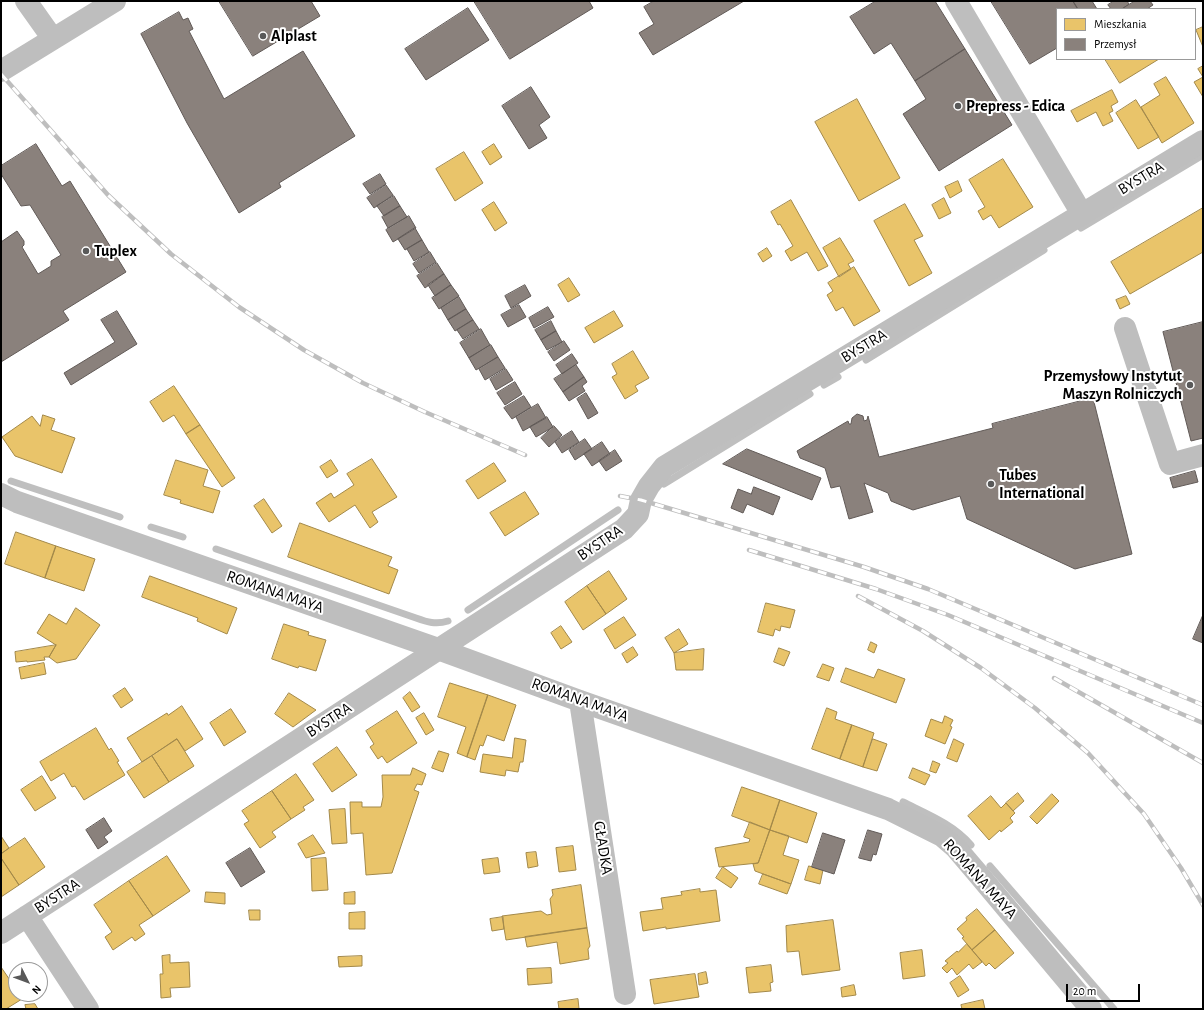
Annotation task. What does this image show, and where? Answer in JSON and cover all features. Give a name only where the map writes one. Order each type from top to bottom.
[{"type":"street","points":[[26,1],[53,39]]},
{"type":"street","points":[[1,71],[115,1]]},
{"type":"street","points":[[956,1],[1082,214]]},
{"type":"street","name":"BYSTRA","points":[[1,933],[624,529],[638,514],[641,500],[649,486],[664,467],[1203,141]]},
{"type":"street","points":[[1125,328],[1170,464],[1203,455]]},
{"type":"street","name":"ROMANA MAYA","points":[[1,494],[17,502],[438,649],[580,701],[888,809],[942,836],[956,848],[1092,1009]]},
{"type":"street","name":"GŁADKA","points":[[580,701],[625,994]]},
{"type":"street","name":"BYSTRA","points":[[27,916],[88,1009]]},
{"type":"building: Mieszkania","points":[[1203,27],[1203,47],[1196,30]]},
{"type":"building: Mieszkania","points":[[1106,60],[1157,60],[1120,83]]},
{"type":"building: Mieszkania","points":[[1203,66],[1203,77],[1198,69]]},
{"type":"building: Mieszkania","points":[[1166,77],[1194,123],[1162,143],[1141,107],[1160,95],[1154,84]]},
{"type":"building: Mieszkania","points":[[1203,77],[1203,97],[1194,82]]},
{"type":"building: Mieszkania","points":[[1112,90],[1118,102],[1111,106],[1113,111],[1109,113],[1113,121],[1103,126],[1096,112],[1077,122],[1071,111]]},
{"type":"building: Mieszkania","points":[[857,99],[900,178],[859,201],[815,122]]},
{"type":"building: Mieszkania","points":[[1136,100],[1159,137],[1138,149],[1116,113]]},
{"type":"building: Mieszkania","points":[[494,144],[502,157],[490,165],[482,152]]},
{"type":"building: Mieszkania","points":[[464,152],[483,183],[455,201],[436,169]]},
{"type":"building: Mieszkania","points":[[1003,159],[1033,207],[999,228],[991,215],[983,220],[978,211],[985,207],[969,180]]},
{"type":"building: Mieszkania","points":[[958,181],[962,191],[950,198],[945,187]]},
{"type":"building: Mieszkania","points":[[944,198],[951,213],[939,219],[932,205]]},
{"type":"building: Mieszkania","points":[[791,200],[828,266],[818,271],[807,252],[791,261],[785,251],[793,246],[771,212]]},
{"type":"building: Mieszkania","points":[[494,202],[507,223],[495,231],[482,210]]},
{"type":"building: Mieszkania","points":[[905,204],[923,236],[914,240],[932,273],[909,286],[874,221]]},
{"type":"building: Mieszkania","points":[[1203,208],[1203,252],[1130,294],[1111,262]]},
{"type":"building: Mieszkania","points":[[840,238],[854,261],[848,264],[851,269],[839,277],[823,248]]},
{"type":"building: Mieszkania","points":[[767,248],[772,256],[763,262],[758,254]]},
{"type":"building: Mieszkania","points":[[854,267],[880,311],[854,326],[843,307],[836,311],[827,295],[833,291],[828,283]]},
{"type":"building: Mieszkania","points":[[569,278],[580,295],[568,302],[558,285]]},
{"type":"building: Mieszkania","points":[[1126,296],[1130,304],[1120,309],[1116,300]]},
{"type":"building: Mieszkania","points":[[614,311],[623,326],[594,343],[585,328]]},
{"type":"building: Mieszkania","points":[[633,351],[649,378],[635,386],[638,391],[625,399],[612,377],[617,374],[612,364]]},
{"type":"building: Mieszkania","points":[[174,386],[200,425],[186,434],[174,415],[163,422],[150,402]]},
{"type":"building: Mieszkania","points":[[43,415],[55,419],[51,430],[75,438],[62,473],[15,456],[2,437],[32,416],[40,426]]},
{"type":"building: Mieszkania","points":[[200,425],[235,478],[222,487],[186,434]]},
{"type":"building: Mieszkania","points":[[372,459],[397,497],[372,512],[378,522],[370,528],[355,505],[329,522],[316,503],[331,493],[334,498],[354,485],[347,474]]},
{"type":"building: Mieszkania","points":[[176,460],[208,470],[203,486],[220,491],[213,513],[180,503],[181,500],[164,495]]},
{"type":"building: Mieszkania","points":[[331,460],[338,471],[327,478],[320,467]]},
{"type":"building: Mieszkania","points":[[494,463],[506,481],[478,499],[466,481]]},
{"type":"building: Mieszkania","points":[[525,492],[539,514],[505,536],[490,513]]},
{"type":"building: Mieszkania","points":[[264,499],[282,526],[272,533],[254,506]]},
{"type":"building: Mieszkania","points":[[300,523],[392,557],[388,566],[398,570],[389,594],[288,557]]},
{"type":"building: Mieszkania","points":[[16,532],[56,546],[45,578],[5,564]]},
{"type":"building: Mieszkania","points":[[56,546],[95,559],[84,591],[45,578]]},
{"type":"building: Mieszkania","points":[[609,571],[627,599],[606,614],[587,586]]},
{"type":"building: Mieszkania","points":[[150,576],[237,608],[227,634],[197,621],[198,618],[142,597]]},
{"type":"building: Mieszkania","points":[[587,586],[606,614],[583,630],[565,602]]},
{"type":"building: Mieszkania","points":[[766,603],[795,610],[790,628],[781,626],[780,631],[775,629],[773,636],[758,632]]},
{"type":"building: Mieszkania","points":[[76,608],[100,625],[76,659],[57,663],[49,657],[56,645],[37,633],[49,614],[66,624]]},
{"type":"building: Mieszkania","points":[[624,617],[636,635],[615,649],[604,630]]},
{"type":"building: Mieszkania","points":[[284,624],[309,632],[308,635],[326,640],[316,671],[299,666],[298,668],[272,659]]},
{"type":"building: Mieszkania","points":[[561,626],[572,642],[561,649],[551,633]]},
{"type":"building: Mieszkania","points":[[679,629],[688,644],[674,653],[665,638]]},
{"type":"building: Mieszkania","points":[[871,642],[877,645],[874,653],[868,650]]},
{"type":"building: Mieszkania","points":[[56,645],[49,657],[44,657],[45,660],[16,662],[15,652]]},
{"type":"building: Mieszkania","points":[[633,647],[638,655],[627,663],[622,654]]},
{"type":"building: Mieszkania","points":[[779,648],[790,652],[784,666],[774,662]]},
{"type":"building: Mieszkania","points":[[704,649],[703,670],[676,670],[674,653]]},
{"type":"building: Mieszkania","points":[[44,663],[46,674],[21,679],[19,668]]},
{"type":"building: Mieszkania","points":[[823,664],[834,668],[829,681],[817,677]]},
{"type":"building: Mieszkania","points":[[846,668],[874,678],[878,669],[905,679],[896,703],[841,682]]},
{"type":"building: Mieszkania","points":[[450,683],[488,695],[467,757],[457,753],[466,727],[438,717]]},
{"type":"building: Mieszkania","points":[[125,688],[133,700],[121,708],[113,696]]},
{"type":"building: Mieszkania","points":[[410,692],[420,707],[412,712],[403,698]]},
{"type":"building: Mieszkania","points":[[289,693],[316,710],[293,727],[275,714]]},
{"type":"building: Mieszkania","points":[[488,695],[516,705],[504,741],[487,735],[483,746],[480,745],[475,760],[467,757]]},
{"type":"building: Mieszkania","points":[[182,706],[203,739],[185,751],[177,739],[142,762],[127,738],[167,713],[168,715]]},
{"type":"building: Mieszkania","points":[[827,708],[837,712],[835,719],[852,725],[840,759],[812,749]]},
{"type":"building: Mieszkania","points":[[231,709],[246,732],[224,746],[210,723]]},
{"type":"building: Mieszkania","points":[[397,711],[417,743],[387,763],[382,756],[378,759],[370,747],[374,744],[366,731]]},
{"type":"building: Mieszkania","points":[[424,713],[434,730],[426,735],[416,718]]},
{"type":"building: Mieszkania","points":[[945,716],[953,720],[950,726],[952,727],[945,744],[925,736],[931,719],[942,723]]},
{"type":"building: Mieszkania","points":[[852,725],[874,733],[863,767],[840,759]]},
{"type":"building: Mieszkania","points":[[96,728],[109,750],[111,748],[125,775],[84,800],[75,786],[72,787],[64,773],[51,781],[40,762]]},
{"type":"building: Mieszkania","points":[[515,738],[526,740],[523,762],[520,762],[518,772],[506,770],[505,776],[480,772],[483,754],[512,758]]},
{"type":"building: Mieszkania","points":[[177,739],[194,766],[169,782],[152,756]]},
{"type":"building: Mieszkania","points":[[873,739],[887,744],[877,771],[863,767]]},
{"type":"building: Mieszkania","points":[[954,739],[964,744],[957,762],[947,758]]},
{"type":"building: Mieszkania","points":[[337,747],[357,775],[332,792],[313,764]]},
{"type":"building: Mieszkania","points":[[439,751],[449,754],[443,772],[432,768]]},
{"type":"building: Mieszkania","points":[[152,756],[169,782],[144,798],[127,772]]},
{"type":"building: Mieszkania","points":[[933,761],[940,764],[936,773],[930,771]]},
{"type":"building: Mieszkania","points":[[413,768],[426,774],[422,785],[417,784],[414,790],[419,792],[392,873],[366,875],[363,833],[351,834],[350,802],[362,802],[362,807],[381,807],[383,797],[382,775],[410,775]]},
{"type":"building: Mieszkania","points":[[913,768],[930,775],[925,785],[909,778]]},
{"type":"building: Mieszkania","points":[[296,774],[314,800],[303,807],[305,810],[291,819],[272,791]]},
{"type":"building: Mieszkania","points":[[42,776],[56,798],[35,811],[21,790]]},
{"type":"building: Mieszkania","points":[[742,787],[780,800],[770,830],[732,816]]},
{"type":"building: Mieszkania","points":[[272,791],[291,819],[272,832],[276,837],[260,848],[244,824],[249,821],[242,811]]},
{"type":"building: Mieszkania","points":[[1018,793],[1024,801],[1013,811],[1006,803]]},
{"type":"building: Mieszkania","points":[[1052,794],[1059,801],[1037,824],[1030,817]]},
{"type":"building: Mieszkania","points":[[991,796],[1001,808],[1006,803],[1015,813],[1010,818],[1013,822],[1001,832],[1000,830],[989,840],[968,816]]},
{"type":"building: Mieszkania","points":[[780,800],[817,813],[807,843],[770,830]]},
{"type":"building: Mieszkania","points":[[345,809],[347,843],[332,844],[329,810]]},
{"type":"building: Mieszkania","points":[[750,822],[770,830],[758,863],[719,867],[715,848],[749,842],[750,839],[744,837]]},
{"type":"building: Mieszkania","points":[[770,830],[789,836],[783,855],[799,860],[791,884],[755,871],[753,864],[758,863]]},
{"type":"building: Mieszkania","points":[[313,835],[325,853],[306,858],[298,844]]},
{"type":"building: Mieszkania","points":[[1,836],[9,848],[1,854]]},
{"type":"building: Mieszkania","points":[[25,838],[45,867],[19,885],[1,858],[1,854]]},
{"type":"building: Mieszkania","points":[[573,846],[576,870],[559,872],[556,848]]},
{"type":"building: Mieszkania","points":[[536,852],[538,866],[528,868],[526,853]]},
{"type":"building: Mieszkania","points":[[167,856],[190,891],[153,916],[129,881]]},
{"type":"building: Mieszkania","points":[[1,858],[19,885],[1,897]]},
{"type":"building: Mieszkania","points":[[326,858],[328,890],[312,891],[311,859]]},
{"type":"building: Mieszkania","points":[[498,858],[500,872],[484,874],[482,860]]},
{"type":"building: Mieszkania","points":[[809,866],[823,870],[820,884],[805,880]]},
{"type":"building: Mieszkania","points":[[723,867],[738,878],[731,888],[716,878]]},
{"type":"building: Mieszkania","points":[[763,874],[791,884],[787,894],[759,884]]},
{"type":"building: Mieszkania","points":[[129,881],[153,916],[139,925],[145,934],[135,941],[132,937],[113,950],[105,937],[112,932],[94,905]]},
{"type":"building: Mieszkania","points":[[581,885],[587,928],[506,940],[502,916],[541,911],[547,915],[552,914],[550,899],[553,895],[552,890]]},
{"type":"building: Mieszkania","points":[[700,889],[700,892],[716,890],[720,921],[643,931],[640,912],[663,909],[661,898],[682,895],[681,892]]},
{"type":"building: Mieszkania","points":[[206,892],[225,893],[225,904],[205,902]]},
{"type":"building: Mieszkania","points":[[355,892],[355,904],[344,904],[344,893]]},
{"type":"building: Mieszkania","points":[[977,909],[995,930],[972,950],[957,929],[967,920],[966,918]]},
{"type":"building: Mieszkania","points":[[249,910],[260,910],[260,920],[250,920]]},
{"type":"building: Mieszkania","points":[[365,912],[365,929],[349,929],[349,913]]},
{"type":"building: Mieszkania","points":[[503,917],[504,929],[492,931],[490,919]]},
{"type":"building: Mieszkania","points":[[833,920],[840,970],[802,975],[799,951],[787,952],[786,926]]},
{"type":"building: Mieszkania","points":[[587,928],[590,946],[588,949],[589,959],[560,964],[557,942],[527,947],[525,937]]},
{"type":"building: Mieszkania","points":[[995,930],[1014,953],[995,969],[989,963],[986,966],[972,950]]},
{"type":"building: Mieszkania","points":[[967,944],[982,962],[973,969],[969,964],[957,975],[952,968],[947,973],[942,968],[948,963],[945,961]]},
{"type":"building: Mieszkania","points":[[922,950],[925,976],[903,979],[900,953]]},
{"type":"building: Mieszkania","points":[[170,955],[170,963],[189,962],[190,987],[170,988],[171,997],[161,998],[160,974],[163,974],[162,956]]},
{"type":"building: Mieszkania","points":[[362,956],[362,966],[339,967],[338,957]]},
{"type":"building: Mieszkania","points":[[771,965],[773,982],[770,983],[771,991],[749,993],[746,968]]},
{"type":"building: Mieszkania","points":[[1,967],[8,977],[8,1002],[17,1002],[6,1009],[1,1009]]},
{"type":"building: Mieszkania","points":[[551,968],[552,983],[528,985],[527,969]]},
{"type":"building: Mieszkania","points":[[706,972],[708,983],[699,985],[698,974]]},
{"type":"building: Mieszkania","points":[[695,974],[699,997],[654,1004],[650,980]]},
{"type":"building: Mieszkania","points":[[960,976],[969,990],[958,997],[950,983]]},
{"type":"building: Mieszkania","points":[[854,985],[856,995],[842,997],[841,988]]},
{"type":"building: Mieszkania","points":[[578,999],[579,1009],[559,1009],[558,1002]]},
{"type":"building: Mieszkania","points":[[983,1000],[985,1009],[962,1009],[961,1005]]},
{"type":"building: Mieszkania","points":[[35,1004],[38,1009],[26,1009],[25,1005]]},
{"type":"building: Przemysł","name":"Alplast","points":[[219,1],[311,1],[320,16],[253,56]]},
{"type":"building: Przemysł","points":[[474,1],[589,1],[593,8],[510,59]]},
{"type":"building: Przemysł","points":[[654,1],[744,1],[653,55],[639,33],[654,24],[644,7]]},
{"type":"building: Przemysł","points":[[876,1],[935,1],[965,49],[915,81],[891,43],[874,54],[850,17]]},
{"type":"building: Przemysł","points":[[991,1],[1073,1],[1077,8],[1056,8],[1056,49],[1030,64]]},
{"type":"building: Przemysł","points":[[1073,1],[1092,1],[1096,8],[1077,8]]},
{"type":"building: Przemysł","points":[[1114,1],[1127,1],[1129,4],[1123,8],[1110,8],[1108,5]]},
{"type":"building: Przemysł","points":[[1135,1],[1150,1],[1153,5],[1148,8],[1124,8]]},
{"type":"building: Przemysł","points":[[468,8],[489,40],[426,80],[405,49]]},
{"type":"building: Przemysł","points":[[179,12],[183,20],[188,18],[193,29],[189,31],[224,99],[303,51],[355,136],[279,183],[281,187],[239,213],[187,123],[141,34]]},
{"type":"building: Przemysł","name":"Prepress - Edica","points":[[965,49],[1012,125],[939,171],[903,114],[926,99],[915,81]]},
{"type":"building: Przemysł","points":[[531,87],[550,117],[539,125],[547,138],[529,149],[502,106]]},
{"type":"building: Przemysł","name":"Tuplex","points":[[36,144],[62,186],[70,181],[126,272],[63,311],[69,320],[1,362],[1,242],[17,231],[24,241],[24,245],[22,247],[38,274],[51,266],[51,261],[61,255],[30,205],[21,206],[1,174],[1,166]]},
{"type":"building: Przemysł","points":[[380,174],[386,184],[370,194],[363,184]]},
{"type":"building: Przemysł","points":[[386,185],[393,195],[374,208],[367,198]]},
{"type":"building: Przemysł","points":[[394,196],[400,206],[384,216],[377,206]]},
{"type":"building: Przemysł","points":[[400,206],[407,217],[388,228],[382,217]]},
{"type":"building: Przemysł","points":[[409,216],[416,228],[393,242],[386,230]]},
{"type":"building: Przemysł","points":[[415,228],[422,240],[405,250],[398,239]]},
{"type":"building: Przemysł","points":[[422,240],[429,252],[414,261],[407,249]]},
{"type":"building: Przemysł","points":[[430,252],[436,262],[419,273],[413,264]]},
{"type":"building: Przemysł","points":[[437,263],[444,274],[425,288],[417,276]]},
{"type":"building: Przemysł","points":[[444,274],[451,285],[435,296],[428,285]]},
{"type":"building: Przemysł","points":[[451,285],[459,296],[439,309],[432,298]]},
{"type":"building: Przemysł","points":[[525,285],[531,296],[511,308],[505,296]]},
{"type":"building: Przemysł","points":[[459,297],[466,309],[448,320],[441,308]]},
{"type":"building: Przemysł","points":[[519,305],[526,317],[508,327],[501,315]]},
{"type":"building: Przemysł","points":[[548,307],[554,317],[534,328],[529,318]]},
{"type":"building: Przemysł","points":[[466,309],[473,320],[455,331],[448,320]]},
{"type":"building: Przemysł","points":[[117,311],[137,344],[71,385],[64,373],[115,342],[101,320]]},
{"type":"building: Przemysł","points":[[473,320],[479,329],[463,339],[457,330]]},
{"type":"building: Przemysł","points":[[551,321],[556,331],[541,340],[535,330]]},
{"type":"building: Przemysł","name":"Przemysłowy Instytut Maszyn Rolniczych","points":[[1203,322],[1203,438],[1191,441],[1163,332]]},
{"type":"building: Przemysł","points":[[481,329],[490,345],[469,358],[460,343]]},
{"type":"building: Przemysł","points":[[556,331],[562,342],[547,350],[541,340]]},
{"type":"building: Przemysł","points":[[564,341],[570,350],[554,361],[548,352]]},
{"type":"building: Przemysł","points":[[491,345],[498,357],[476,370],[469,358]]},
{"type":"building: Przemysł","points":[[572,354],[578,363],[562,374],[556,365]]},
{"type":"building: Przemysł","points":[[498,357],[505,368],[485,380],[479,369]]},
{"type":"building: Przemysł","points":[[576,365],[584,377],[563,392],[554,379]]},
{"type":"building: Przemysł","points":[[506,369],[513,380],[496,390],[490,379]]},
{"type":"building: Przemysł","points":[[584,377],[587,382],[582,386],[585,391],[569,401],[563,392]]},
{"type":"building: Przemysł","points":[[515,382],[522,394],[505,405],[497,393]]},
{"type":"building: Przemysł","points":[[586,393],[598,413],[588,419],[577,399]]},
{"type":"building: Przemysł","points":[[524,396],[531,407],[512,419],[504,408]]},
{"type":"building: Przemysł","name":"Tubes International","points":[[1093,398],[1132,554],[1075,569],[967,519],[960,496],[913,510],[891,501],[888,493],[864,483],[873,512],[849,519],[840,486],[831,488],[825,468],[800,458],[797,451],[848,421],[849,424],[851,424],[852,418],[857,414],[863,416],[864,421],[867,420],[868,416],[879,457],[993,428],[992,424]]},
{"type":"building: Przemysł","points":[[538,404],[546,418],[523,431],[516,417]]},
{"type":"building: Przemysł","points":[[547,417],[553,427],[536,437],[530,427]]},
{"type":"building: Przemysł","points":[[554,426],[562,435],[549,447],[541,438]]},
{"type":"building: Przemysł","points":[[572,431],[579,442],[562,453],[555,442]]},
{"type":"building: Przemysł","points":[[585,439],[592,449],[575,460],[569,450]]},
{"type":"building: Przemysł","points":[[602,442],[610,454],[592,466],[584,454]]},
{"type":"building: Przemysł","points":[[747,449],[821,478],[812,500],[723,464]]},
{"type":"building: Przemysł","points":[[615,450],[622,461],[606,471],[599,461]]},
{"type":"building: Przemysł","points":[[1195,471],[1198,482],[1173,488],[1170,478]]},
{"type":"building: Przemysł","points":[[754,487],[780,497],[773,515],[747,504],[743,513],[731,508],[738,489],[751,494]]},
{"type":"building: Przemysł","points":[[1203,615],[1203,643],[1193,639]]},
{"type":"building: Przemysł","points":[[104,818],[112,831],[104,837],[108,842],[98,849],[86,830]]},
{"type":"building: Przemysł","points":[[868,830],[882,834],[876,855],[873,854],[871,861],[859,858]]},
{"type":"building: Przemysł","points":[[823,833],[845,840],[834,874],[812,867]]},
{"type":"building: Przemysł","points":[[250,848],[265,872],[241,887],[226,863]]},
{"type":"waterway","points":[[1081,228],[1203,155]]},
{"type":"waterway","points":[[866,360],[1044,250]]},
{"type":"waterway","points":[[824,385],[838,377]]},
{"type":"waterway","points":[[664,484],[810,394]]},
{"type":"waterway","points":[[11,481],[120,517]]},
{"type":"waterway","points":[[468,610],[618,510]]},
{"type":"waterway","points":[[151,527],[183,537]]},
{"type":"waterway","points":[[216,549],[424,621],[436,623],[448,621]]},
{"type":"waterway","points":[[903,802],[948,825],[971,845]]},
{"type":"waterway","points":[[990,866],[1114,1009]]},
{"type":"railway","points":[[1,74],[108,195],[171,254],[239,307],[304,350],[363,383],[425,412],[525,455]]},
{"type":"railway","points":[[620,496],[641,500],[864,567],[928,589],[1203,705]]},
{"type":"railway","points":[[749,550],[876,589],[948,615],[1203,723]]},
{"type":"railway","points":[[858,596],[923,631],[981,668],[1035,708],[1088,753],[1144,814],[1181,868],[1203,905]]},
{"type":"railway","points":[[1054,678],[1203,763]]},
{"type":"place","name":"Alplast","points":[[263,36]]},
{"type":"place","name":"Prepress - Edica","points":[[958,106]]},
{"type":"place","name":"Tuplex","points":[[86,251]]},
{"type":"place","name":"Przemysłowy Instytut Maszyn Rolniczych","points":[[1190,385]]},
{"type":"place","name":"Tubes International","points":[[991,484]]}]
